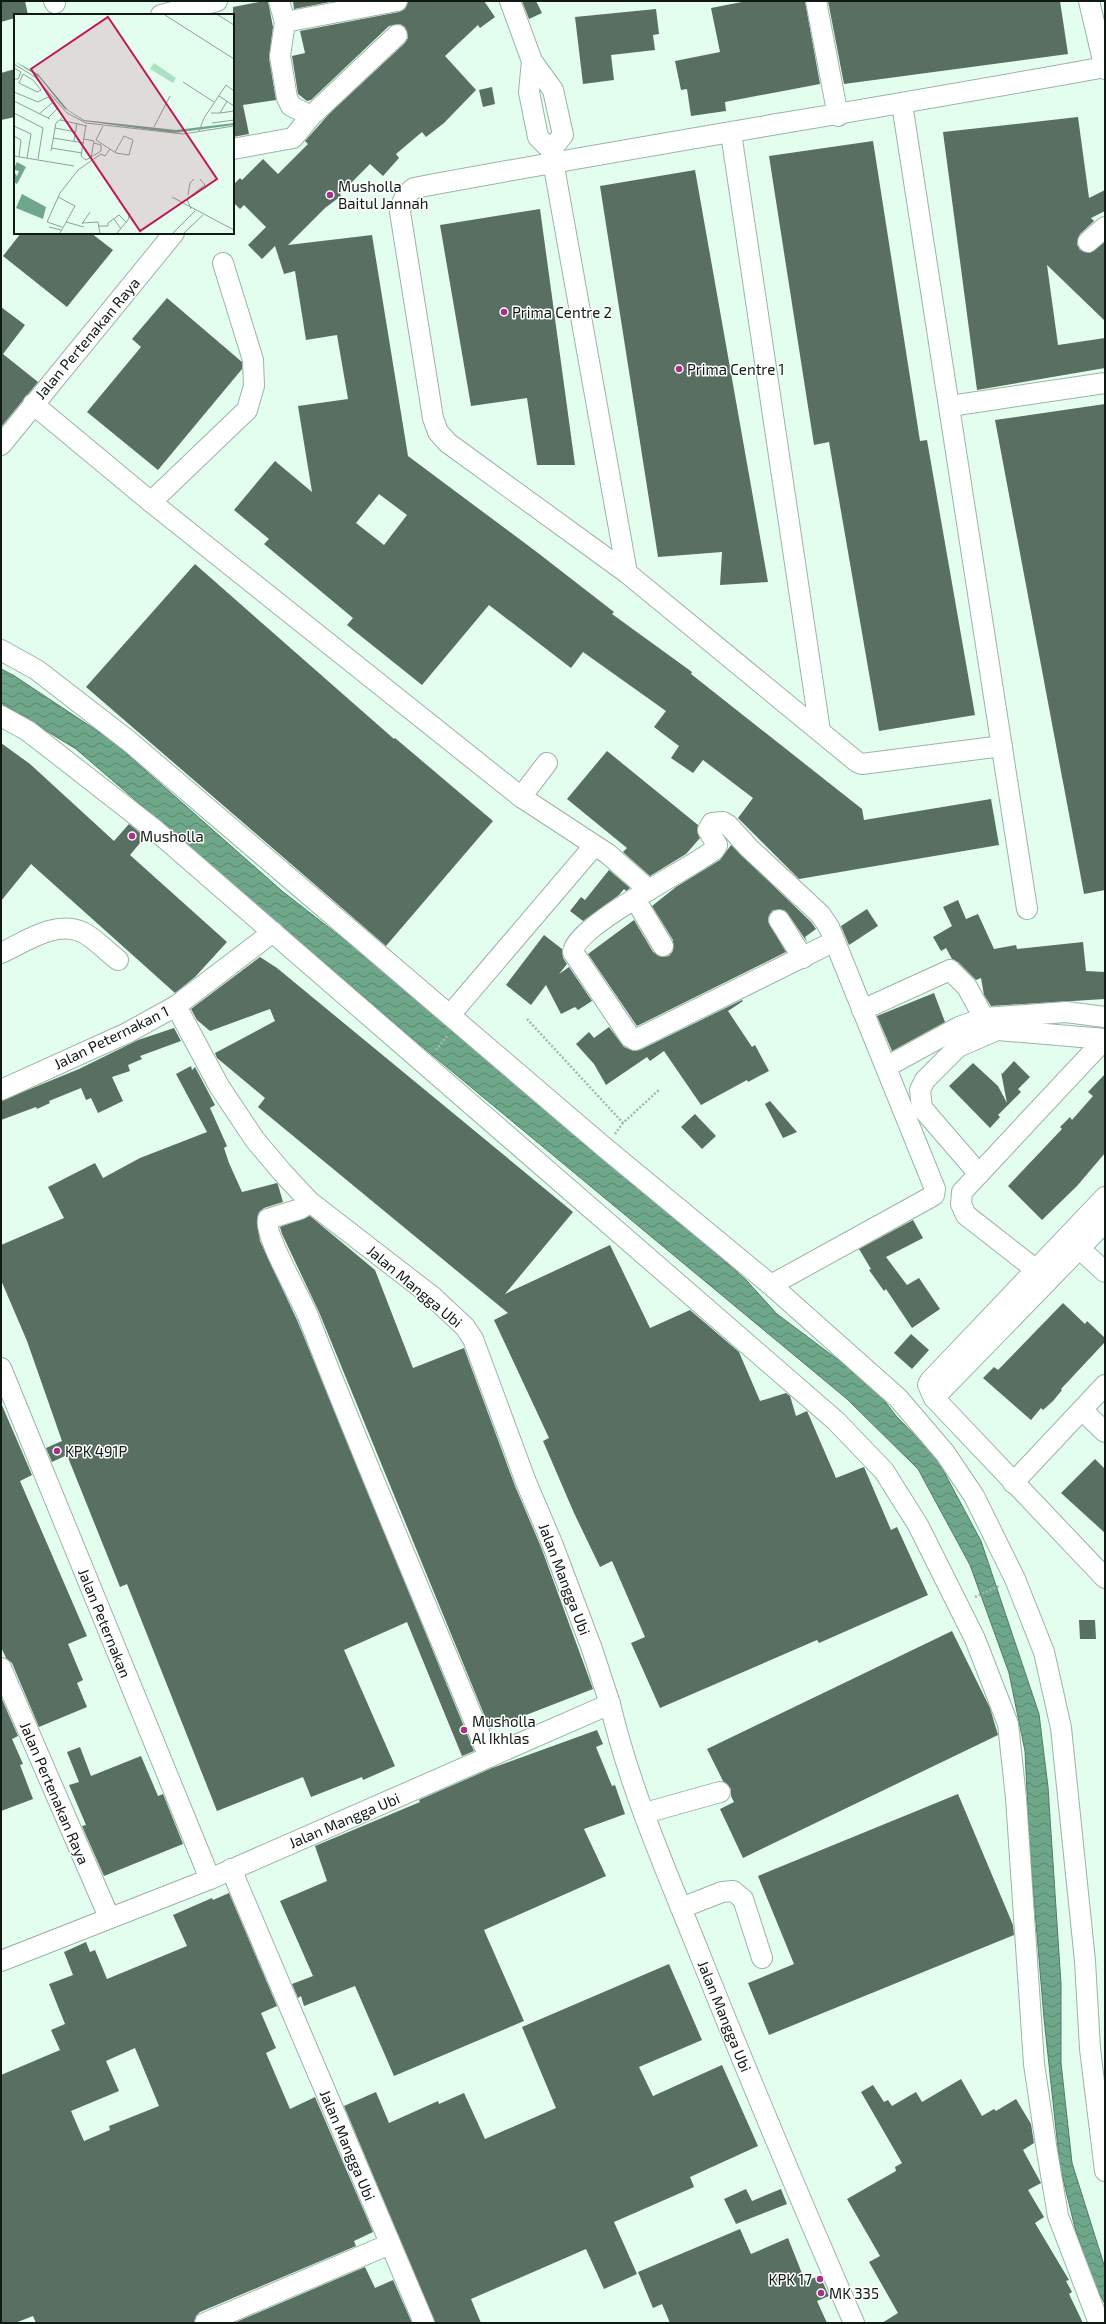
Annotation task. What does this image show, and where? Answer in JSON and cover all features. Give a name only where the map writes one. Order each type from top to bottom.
[{"type":"street","points":[[165,14],[217,1]]},
{"type":"street","points":[[279,1],[285,22],[280,56],[287,98],[291,106],[310,116]]},
{"type":"street","points":[[285,22],[397,1]]},
{"type":"street","points":[[510,1],[532,61],[553,90],[563,135],[552,156]]},
{"type":"street","points":[[816,1],[838,116]]},
{"type":"street","points":[[1002,746],[862,764],[851,758],[627,573],[448,442],[438,432],[433,418],[400,212],[404,198],[414,188],[552,156],[731,133],[838,116],[1105,68],[1089,1]]},
{"type":"street","points":[[234,149],[293,138],[310,116],[397,35]]},
{"type":"street","points":[[532,61],[529,92],[538,137],[552,156],[627,573]]},
{"type":"street","points":[[902,104],[1027,909]]},
{"type":"street","points":[[731,133],[820,731]]},
{"type":"street","points":[[1088,242],[1105,227]]},
{"type":"street","name":"Jalan Pertenakan Raya","points":[[1,445],[173,234]]},
{"type":"street","points":[[151,502],[247,410],[254,386],[253,360],[223,263]]},
{"type":"street","points":[[950,406],[1105,383]]},
{"type":"street","points":[[33,404],[151,502],[521,797],[613,858],[642,894],[663,946]]},
{"type":"street","points":[[1,650],[37,670],[130,742],[604,1147],[771,1285],[898,1398],[945,1453],[974,1496],[995,1535],[1015,1579],[1044,1652],[1061,1728],[1085,1961],[1091,2056],[1105,2171]]},
{"type":"street","points":[[1,716],[28,731],[155,830],[836,1421],[884,1471],[918,1525],[975,1639],[1008,1724],[1018,1828],[1034,2064],[1046,2146],[1058,2216],[1099,2323]]},
{"type":"street","points":[[521,797],[547,763]]},
{"type":"street","points":[[771,1285],[934,1194],[935,1189],[829,927],[820,914],[723,822],[712,823],[708,830],[717,845],[714,850],[642,894],[584,935],[575,943],[573,952],[632,1040],[638,1039],[834,942]]},
{"type":"street","points":[[450,1015],[594,846]]},
{"type":"street","points":[[779,920],[803,958]]},
{"type":"street","points":[[1,953],[45,933],[70,928],[83,933],[118,960]]},
{"type":"street","name":"Jalan Peternakan 1","points":[[1,1090],[126,1033],[176,1006],[272,932]]},
{"type":"street","points":[[862,1010],[950,970],[967,987],[984,1018]]},
{"type":"street","name":"Jalan Mangga Ubi","points":[[176,1006],[219,1086],[255,1140],[310,1202],[433,1298],[465,1327],[473,1339],[526,1482],[552,1543],[590,1642],[610,1704],[618,1736],[645,1814],[681,1908],[803,2206],[854,2323]]},
{"type":"street","points":[[886,1067],[959,1027],[984,1018],[1066,1012],[1105,1017]]},
{"type":"street","points":[[979,1174],[922,1108],[920,1090],[925,1080],[964,1043],[997,1030],[1105,1039]]},
{"type":"street","points":[[1043,1273],[966,1215],[961,1204],[962,1192],[1105,1039]]},
{"type":"street","points":[[1105,1197],[1073,1243],[1043,1273],[934,1398],[1013,1483],[1105,1578]]},
{"type":"street","points":[[310,1202],[300,1209],[268,1219],[266,1225],[275,1248],[303,1304],[341,1403],[399,1536],[489,1757]]},
{"type":"street","points":[[1073,1243],[1105,1222]]},
{"type":"street","points":[[1073,1243],[1105,1272]]},
{"type":"street","name":"Jalan Peternakan","points":[[1,1368],[210,1879]]},
{"type":"street","points":[[1013,1483],[1105,1385]]},
{"type":"street","points":[[1082,1410],[1105,1432]]},
{"type":"street","name":"Jalan Pertenakan Raya","points":[[1,1668],[109,1917]]},
{"type":"street","name":"Jalan Mangga Ubi","points":[[1,1961],[109,1917],[210,1879],[610,1704]]},
{"type":"street","points":[[645,1814],[720,1792]]},
{"type":"street","name":"Jalan Mangga Ubi","points":[[231,1869],[424,2323]]},
{"type":"street","points":[[681,1908],[722,1892],[733,1891],[743,1899],[762,1958]]},
{"type":"street","points":[[205,2323],[390,2244]]},
{"type":"path","points":[[527,1019],[622,1123]]},
{"type":"path","points":[[432,1056],[448,1035]]},
{"type":"path","points":[[604,1147],[622,1123],[660,1089]]},
{"type":"path","points":[[974,1597],[999,1586]]},
{"type":"water","points":[[1,669],[13,675],[111,740],[282,891],[442,1016],[573,1133],[718,1255],[747,1281],[777,1314],[873,1386],[897,1417],[936,1457],[981,1541],[1039,1714],[1048,1787],[1061,1984],[1061,2063],[1072,2163],[1105,2268],[1105,2304],[1097,2289],[1076,2232],[1060,2167],[1044,2018],[1030,1852],[1025,1751],[1009,1673],[970,1565],[918,1469],[847,1399],[419,1044],[76,749],[1,703]]},
{"type":"building","points":[[1,1],[25,1],[28,14],[14,14],[14,18],[1,22]]},
{"type":"building","points":[[268,1],[273,27],[269,58],[276,100],[243,105],[249,134],[234,137],[234,14],[233,7]]},
{"type":"building","points":[[293,1],[335,1],[294,9]]},
{"type":"building","points":[[408,1],[484,1],[495,17],[480,28],[478,25],[445,56],[476,90],[444,123],[426,137],[422,132],[396,154],[399,158],[383,176],[370,164],[340,194],[341,196],[325,208],[288,245],[372,235],[408,456],[538,553],[614,612],[612,614],[692,672],[691,674],[862,809],[864,820],[991,799],[999,845],[799,879],[738,818],[753,798],[703,760],[693,773],[671,758],[679,746],[654,727],[666,711],[583,652],[571,668],[489,605],[422,685],[347,625],[353,618],[264,544],[269,539],[234,510],[275,461],[312,492],[298,406],[348,399],[337,335],[306,340],[295,271],[284,274],[275,246],[262,259],[248,245],[266,227],[244,205],[240,209],[234,203],[234,184],[240,178],[242,180],[263,159],[278,174],[308,144],[305,141],[330,113],[405,43],[408,38],[405,27],[400,24],[389,26],[311,100],[307,101],[298,94],[292,56],[305,53],[300,31],[399,12],[405,9]],"holes":[[[379,494],[407,515],[384,545],[356,523]]]},
{"type":"building","points":[[522,1],[536,1],[542,13],[529,19]]},
{"type":"building","points":[[747,1],[805,1],[820,84],[725,102],[726,111],[691,116],[687,89],[681,90],[675,61],[720,52],[711,8]]},
{"type":"building","points":[[828,1],[1060,1],[1068,54],[844,84]]},
{"type":"building","points":[[656,9],[659,34],[653,35],[655,50],[611,55],[614,80],[583,84],[575,17]]},
{"type":"building","points":[[14,69],[14,117],[1,120],[1,73]]},
{"type":"building","points":[[492,87],[495,104],[483,107],[479,90]]},
{"type":"building","points":[[1078,117],[1089,198],[1105,190],[1105,211],[1091,218],[1094,221],[1080,234],[1077,244],[1080,250],[1090,253],[1105,242],[1105,321],[1047,265],[1058,345],[1105,338],[1105,368],[977,390],[943,132]]},
{"type":"building","points":[[873,141],[920,441],[927,440],[975,715],[879,731],[829,442],[814,445],[769,156]]},
{"type":"building","name":"Prima Centre 1","points":[[695,170],[768,582],[720,585],[722,552],[658,557],[600,186]]},
{"type":"building","name":"Prima Centre 2","points":[[540,209],[575,465],[537,465],[527,398],[471,406],[440,225]]},
{"type":"building","points":[[20,234],[92,234],[113,250],[67,307],[3,256]]},
{"type":"building","points":[[167,298],[242,362],[242,369],[158,470],[87,412],[141,347],[132,339]]},
{"type":"building","points":[[1,307],[25,325],[3,354],[38,382],[1,427]]},
{"type":"building","points":[[1105,404],[1105,890],[1084,894],[995,420]]},
{"type":"building","points":[[195,564],[394,739],[395,738],[493,821],[386,946],[86,687]]},
{"type":"building","points":[[1,743],[30,764],[114,841],[129,824],[145,837],[130,855],[227,942],[195,977],[175,993],[31,864],[1,901]]},
{"type":"building","points":[[607,751],[698,825],[697,831],[700,838],[686,854],[650,876],[623,852],[627,848],[567,799]]},
{"type":"building","points":[[731,845],[811,922],[816,929],[805,937],[807,942],[784,910],[773,910],[769,915],[768,921],[786,952],[637,1026],[588,954],[634,920],[653,952],[663,957],[669,956],[673,951],[673,940],[652,906],[676,887],[720,860]]},
{"type":"building","points":[[609,870],[630,888],[626,891],[624,889],[619,895],[583,921],[570,911],[581,897],[585,900]]},
{"type":"building","points":[[958,900],[966,919],[978,914],[994,949],[1016,945],[1017,949],[1083,942],[1086,971],[1105,972],[1105,999],[991,1006],[984,995],[981,978],[976,980],[958,962],[952,959],[946,948],[941,951],[933,937],[952,926],[943,907]]},
{"type":"building","points":[[867,909],[878,926],[849,945],[841,926]]},
{"type":"building","points":[[544,935],[562,949],[563,958],[567,964],[559,974],[569,967],[592,1001],[578,1010],[575,1007],[561,1014],[546,985],[531,1005],[506,985]]},
{"type":"building","points":[[260,957],[277,968],[573,1212],[505,1294],[610,1245],[650,1328],[690,1310],[739,1352],[760,1401],[786,1393],[790,1396],[796,1416],[807,1411],[836,1478],[864,1467],[891,1530],[897,1527],[928,1595],[819,1643],[817,1640],[660,1708],[631,1643],[645,1637],[612,1561],[600,1567],[574,1513],[543,1441],[549,1438],[494,1320],[508,1313],[258,1107],[265,1098],[217,1058],[215,1053],[275,1021],[270,1009],[210,1031],[197,1020],[191,1009]]},
{"type":"building","points":[[934,993],[945,1022],[892,1051],[877,1016]]},
{"type":"building","points":[[742,1000],[743,1001],[728,1011],[752,1047],[755,1045],[769,1071],[748,1082],[747,1080],[701,1105],[664,1051],[650,1061],[647,1057],[606,1085],[594,1064],[576,1044],[589,1032],[594,1038],[609,1027],[624,1047],[634,1051],[640,1050]]},
{"type":"building","points":[[174,1028],[181,1041],[140,1056],[142,1059],[128,1065],[130,1071],[112,1077],[123,1101],[98,1113],[91,1098],[86,1100],[81,1088],[49,1101],[50,1103],[37,1109],[36,1107],[1,1120],[1,1101],[79,1069],[138,1040]]},
{"type":"building","points":[[1014,1061],[1030,1077],[1018,1089],[1021,1092],[998,1115],[1000,1117],[990,1128],[949,1086],[973,1063],[998,1086],[1007,1103],[1001,1072],[1002,1074]]},
{"type":"building","points":[[191,1066],[192,1070],[195,1067],[215,1105],[210,1108],[227,1146],[224,1148],[242,1192],[277,1183],[278,1185],[283,1202],[264,1208],[259,1212],[257,1219],[260,1241],[297,1320],[474,1751],[462,1756],[407,1622],[344,1650],[395,1766],[363,1780],[362,1777],[311,1797],[303,1777],[217,1811],[127,1584],[120,1587],[67,1455],[52,1462],[46,1448],[62,1441],[27,1341],[1,1280],[1,1245],[64,1218],[48,1187],[95,1163],[103,1178],[140,1158],[207,1132],[176,1074]]},
{"type":"building","points":[[1105,1074],[1105,1153],[1077,1186],[1042,1220],[1008,1186],[1062,1129],[1060,1127],[1070,1117],[1072,1120],[1093,1096],[1088,1092]]},
{"type":"building","points":[[770,1101],[797,1132],[783,1138],[765,1104]]},
{"type":"building","points":[[695,1114],[716,1136],[702,1149],[681,1127]]},
{"type":"building","points":[[310,1216],[375,1270],[413,1368],[464,1348],[515,1486],[541,1547],[593,1689],[490,1729],[319,1312],[282,1234],[280,1227]]},
{"type":"building","points":[[913,1220],[923,1238],[886,1257],[907,1285],[919,1278],[940,1309],[912,1328],[886,1289],[884,1291],[869,1270],[871,1269],[859,1249]]},
{"type":"building","points":[[1063,1303],[1085,1324],[1087,1321],[1105,1338],[1105,1342],[1061,1389],[1062,1390],[1053,1401],[1043,1410],[1041,1408],[1031,1420],[983,1378],[994,1367],[998,1370]]},
{"type":"building","points":[[911,1334],[929,1350],[912,1369],[894,1353]]},
{"type":"building","points":[[1,1403],[32,1475],[20,1481],[87,1636],[68,1644],[83,1680],[77,1683],[87,1707],[39,1727],[12,1663],[6,1658],[1,1647]]},
{"type":"building","points":[[1095,1459],[1105,1469],[1105,1533],[1061,1493]]},
{"type":"building","points":[[1079,1620],[1095,1620],[1096,1639],[1080,1639]]},
{"type":"building","points":[[952,1631],[990,1708],[998,1735],[743,1858],[720,1809],[734,1802],[731,1796],[731,1789],[723,1781],[707,1749]]},
{"type":"building","points":[[1,1697],[18,1736],[12,1739],[23,1764],[20,1765],[33,1799],[1,1811]]},
{"type":"building","points":[[597,1730],[603,1744],[596,1747],[612,1786],[615,1785],[625,1814],[584,1829],[606,1876],[484,1930],[524,2021],[394,2076],[355,1986],[304,2006],[301,1996],[298,1998],[292,1984],[313,1976],[280,1901],[327,1881],[315,1846],[420,1802],[419,1800],[492,1768]]},
{"type":"building","points":[[80,1747],[91,1776],[141,1756],[158,1796],[163,1794],[183,1844],[104,1876],[82,1826],[86,1825],[69,1785],[79,1782],[67,1752]]},
{"type":"building","points":[[958,1794],[1013,1925],[1014,1935],[769,2035],[748,1983],[794,1964],[758,1876]]},
{"type":"building","points":[[229,1893],[277,2006],[261,2013],[276,2048],[266,2053],[290,2109],[315,2097],[373,2232],[354,2241],[356,2246],[200,2312],[196,2316],[194,2323],[36,2323],[33,2316],[15,2323],[1,2323],[1,2075],[60,2050],[51,2030],[65,2024],[49,1984],[73,1975],[64,1952],[86,1942],[90,1952],[95,1950],[107,1979],[187,1946],[173,1915],[212,1898],[213,1900]],"holes":[[[135,2048],[159,2106],[109,2126],[110,2130],[84,2141],[71,2111],[119,2091],[106,2061]]]},
{"type":"building","points":[[669,1964],[702,2040],[639,2067],[653,2096],[722,2065],[758,2146],[690,2177],[694,2187],[614,2222],[637,2274],[604,2289],[586,2249],[471,2299],[481,2323],[435,2323],[344,2106],[376,2092],[389,2123],[438,2101],[439,2104],[464,2093],[485,2139],[556,2108],[522,2027]]},
{"type":"building","points":[[961,2079],[982,2116],[994,2109],[996,2111],[1016,2099],[1031,2124],[1034,2143],[1023,2150],[1041,2183],[1028,2190],[1044,2217],[1035,2223],[1069,2280],[1066,2281],[1072,2292],[1069,2294],[1083,2323],[882,2323],[898,2313],[869,2262],[880,2256],[847,2199],[896,2171],[895,2167],[902,2163],[861,2092],[873,2085],[884,2102],[888,2100],[892,2106],[916,2092],[922,2102]]},
{"type":"building","points":[[746,2189],[752,2201],[781,2189],[787,2204],[736,2224],[724,2199]]},
{"type":"building","points":[[740,2229],[751,2254],[788,2238],[805,2281],[820,2276],[829,2296],[817,2301],[827,2323],[670,2323],[662,2304],[653,2308],[638,2272]]},
{"type":"building","points":[[365,2267],[375,2288],[393,2280],[412,2323],[234,2323]]},
{"type":"place","name":"Musholla Baitul Jannah","points":[[330,195]]},
{"type":"place","name":"Prima Centre 2","points":[[504,312]]},
{"type":"place","name":"Prima Centre 1","points":[[679,369]]},
{"type":"place","name":"Musholla","points":[[132,836]]},
{"type":"place","name":"KPK 491P","points":[[57,1451]]},
{"type":"place","name":"Musholla Al Ikhlas","points":[[464,1730]]},
{"type":"place","name":"KPK 17","points":[[820,2279]]},
{"type":"place","name":"MK 335","points":[[821,2293]]}]
